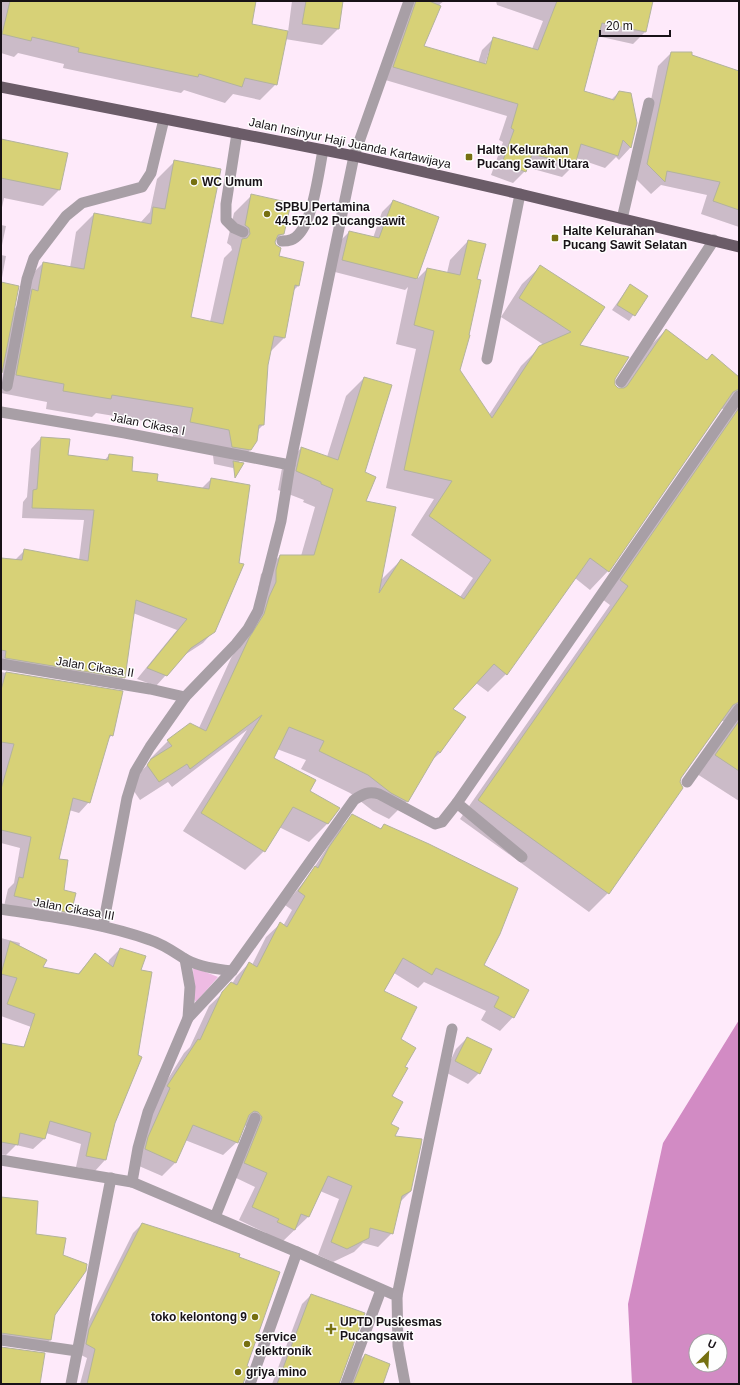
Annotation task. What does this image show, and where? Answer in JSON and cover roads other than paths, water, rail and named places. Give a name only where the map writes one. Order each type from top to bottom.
[{"type":"main road","name":"Jalan Insinyur Haji Juanda Kartawijaya","points":[[1,87],[354,156],[520,194],[739,247]]},
{"type":"street","points":[[103,926],[127,798],[135,772],[150,747],[185,697],[236,644],[248,629],[258,611],[279,530],[290,465],[354,156],[409,1]]},
{"type":"street","points":[[622,219],[649,103]]},
{"type":"street","points":[[7,386],[27,279],[34,258],[66,216],[82,203],[142,188],[151,173],[164,119]]},
{"type":"street","points":[[237,133],[226,204],[226,220],[234,228],[243,232]]},
{"type":"street","points":[[282,241],[291,241],[299,234],[307,222],[323,150]]},
{"type":"street","points":[[487,359],[520,194]]},
{"type":"street","points":[[621,382],[714,240]]},
{"type":"street","points":[[188,1018],[232,971],[354,800],[363,794],[371,792],[379,794],[435,824],[442,822],[457,804],[739,396]]},
{"type":"street","name":"Jalan Cikasa I","points":[[1,412],[126,433],[290,465]]},
{"type":"street","name":"Jalan Cikasa II","points":[[1,664],[150,689],[185,697]]},
{"type":"street","points":[[687,782],[739,709]]},
{"type":"street","points":[[457,804],[522,858]]},
{"type":"street","name":"Jalan Cikasa III","points":[[1,909],[103,926],[152,940],[178,953],[185,959],[209,968],[232,971]]},
{"type":"street","points":[[132,1182],[138,1148],[148,1112],[188,1018],[190,986],[185,959]]},
{"type":"street","points":[[405,1384],[398,1346],[397,1296],[452,1029]]},
{"type":"street","points":[[215,1217],[255,1118]]},
{"type":"street","points":[[1,1160],[132,1182],[397,1296]]},
{"type":"street","points":[[71,1384],[111,1178]]},
{"type":"street","points":[[250,1384],[297,1252]]},
{"type":"street","points":[[346,1384],[382,1290]]},
{"type":"street","points":[[1,1340],[77,1351]]},
{"type":"place","name":"Halte Kelurahan Pucang Sawit Utara","points":[[469,157]]},
{"type":"place","name":"WC Umum","points":[[194,182]]},
{"type":"place","name":"SPBU Pertamina 44.571.02 Pucangsawit","points":[[267,214]]},
{"type":"place","name":"Halte Kelurahan Pucang Sawit Selatan","points":[[555,238]]},
{"type":"place","name":"toko kelontong 9","points":[[255,1317]]},
{"type":"place","name":"UPTD Puskesmas Pucangsawit","points":[[331,1329]]},
{"type":"place","name":"service elektronik","points":[[247,1344]]},
{"type":"place","name":"griya mino","points":[[238,1372]]}]
